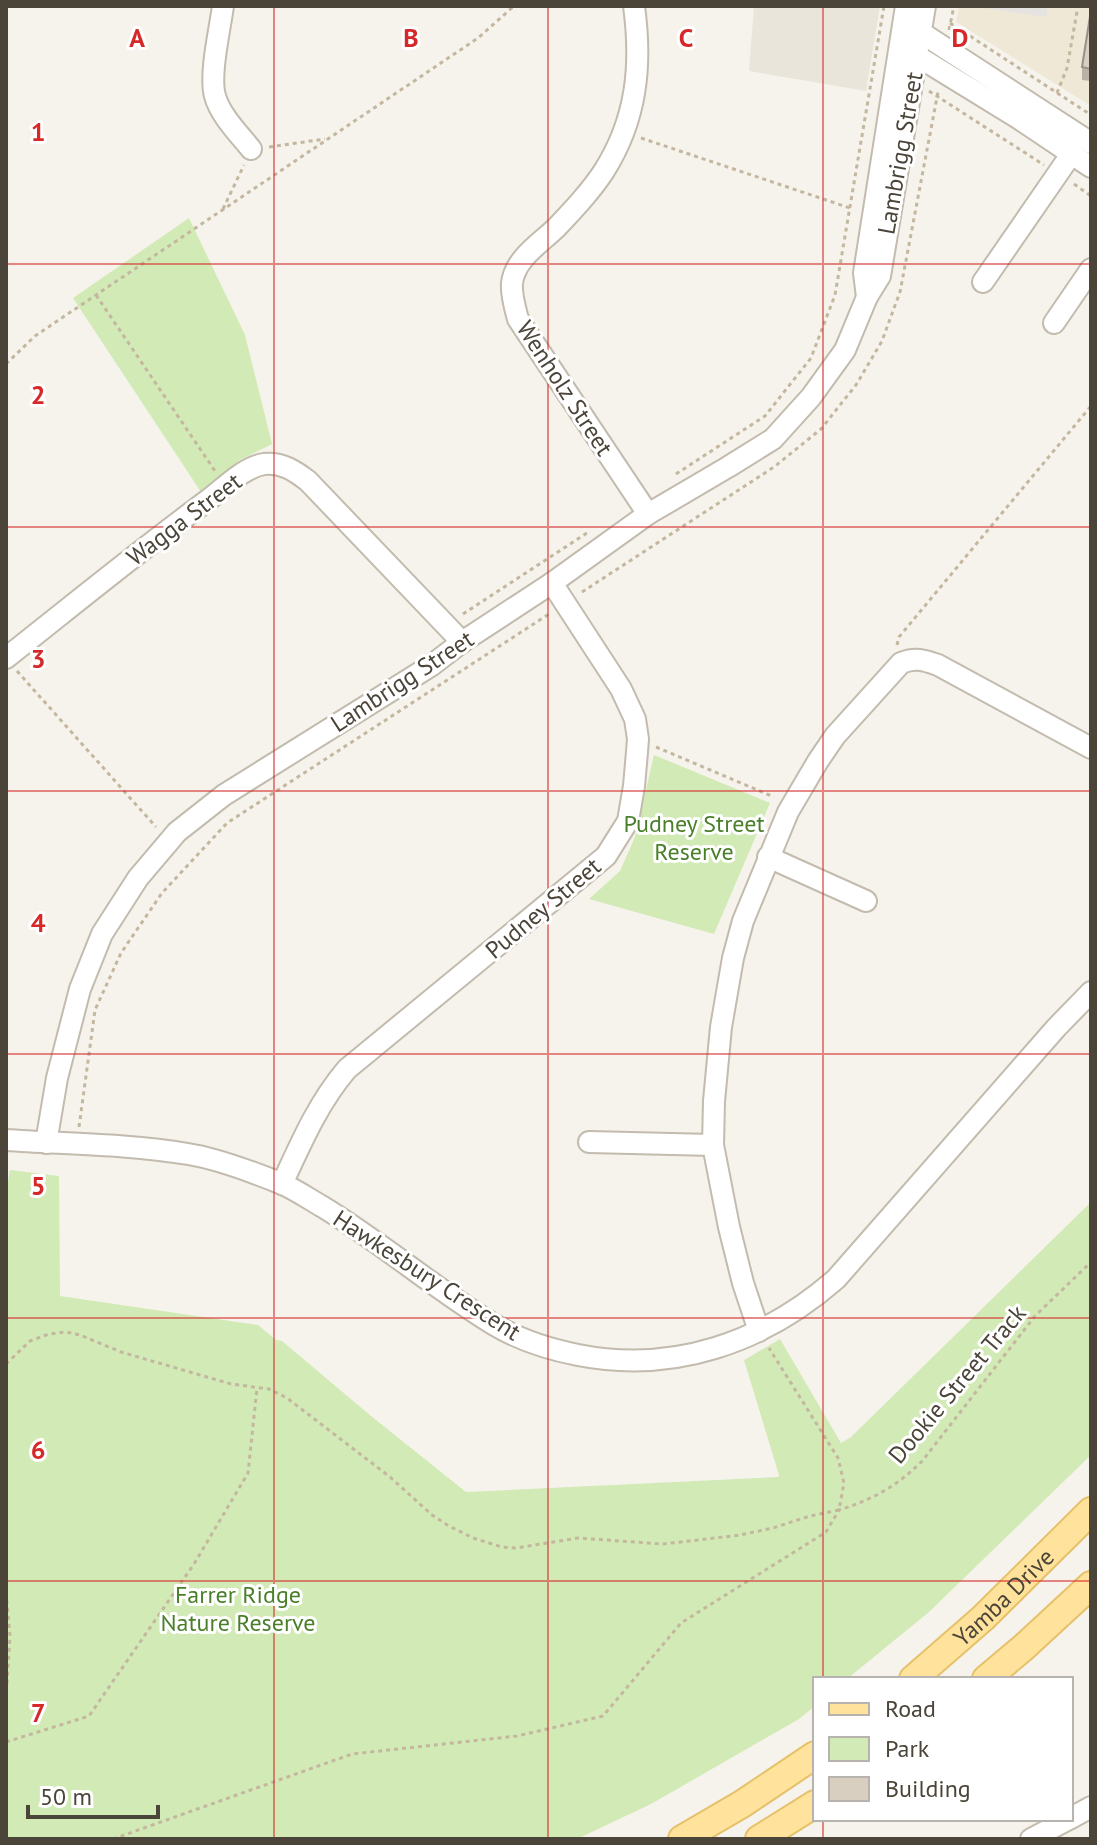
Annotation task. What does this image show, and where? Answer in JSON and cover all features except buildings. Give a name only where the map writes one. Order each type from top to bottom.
[{"type":"main road","name":"Yamba Drive","points":[[915,1677],[983,1618],[1091,1511]]},
{"type":"main road","name":"Yamba Drive","points":[[988,1677],[1091,1585]]},
{"type":"main road","points":[[682,1839],[742,1804],[813,1756]]},
{"type":"main road","points":[[759,1839],[813,1805]]},
{"type":"street","points":[[223,6],[214,95],[251,149]]},
{"type":"street","name":"Wenholz Street","points":[[634,6],[638,71],[635,95],[623,132],[605,168],[587,194],[527,254],[517,268],[512,283],[518,319],[648,514]]},
{"type":"street","name":"Lambrigg Street","points":[[867,297],[864,273],[908,50],[910,20],[925,6]]},
{"type":"street","points":[[910,20],[1091,143]]},
{"type":"street","points":[[908,50],[1091,167]]},
{"type":"street","name":"Lambrigg Street","points":[[46,1143],[57,1078],[80,989],[102,934],[138,878],[177,832],[224,795],[432,665],[648,514],[773,439],[811,397],[845,350],[867,297],[880,276],[913,80],[908,50]]},
{"type":"street","points":[[983,282],[1072,153]]},
{"type":"street","points":[[1054,323],[1091,269]]},
{"type":"street","name":"Wagga Street","points":[[11,665],[225,487],[262,464],[279,464],[295,470],[308,481],[462,642]]},
{"type":"street","name":"Pudney Street","points":[[282,1184],[317,1111],[347,1069],[606,856],[628,821],[638,739],[635,719],[559,578]]},
{"type":"street","points":[[759,1331],[729,1227],[713,1145],[714,1101],[721,1027],[733,958],[743,921],[792,805],[835,736],[901,663],[910,658],[938,665],[1091,748]]},
{"type":"street","points":[[768,857],[866,901]]},
{"type":"street","name":"Hawkesbury Crescent","points":[[6,1140],[191,1154],[282,1184],[346,1221],[497,1326],[526,1341],[588,1357],[622,1360],[683,1357],[730,1344],[759,1331],[791,1314],[836,1279],[1091,992]]},
{"type":"street","points":[[589,1142],[713,1145]]},
{"type":"street","points":[[1073,1816],[1091,1807]]},
{"type":"street","points":[[1031,1839],[1064,1821]]},
{"type":"path","points":[[6,364],[35,336],[478,38],[514,6]]},
{"type":"path","points":[[676,474],[765,416],[811,358],[835,295],[884,6]]},
{"type":"path","points":[[1057,93],[1067,68],[1078,6]]},
{"type":"path","points":[[950,23],[1091,115]]},
{"type":"path","points":[[913,80],[1091,196]]},
{"type":"path","points":[[623,132],[850,208]]},
{"type":"path","points":[[96,295],[225,487]]},
{"type":"path","points":[[896,653],[899,637],[1091,406]]},
{"type":"path","points":[[446,625],[590,531]]},
{"type":"path","points":[[554,554],[559,578]]},
{"type":"path","points":[[11,665],[169,842]]},
{"type":"path","points":[[638,739],[792,805]]},
{"type":"path","name":"Dookie Street Track","points":[[6,1364],[30,1341],[49,1334],[66,1332],[80,1335],[121,1352],[231,1384],[269,1389],[287,1398],[390,1477],[432,1515],[473,1538],[516,1548],[578,1538],[662,1544],[751,1532],[860,1504],[884,1492],[923,1460],[1035,1316],[1091,1262]]},
{"type":"path","points":[[113,1839],[352,1754],[517,1736],[603,1716],[681,1623],[826,1532],[839,1510],[844,1483],[838,1458],[759,1331]]},
{"type":"path","points":[[6,1742],[89,1716],[194,1564],[248,1473],[257,1388]]},
{"type":"path","points":[[6,1592],[10,1636],[6,1699]]},
{"type":"path","points":[[6,1833],[6,1839]]},
{"type":"shaded area","points":[[754,6],[880,6],[866,91],[749,71]]},
{"type":"shaded area","points":[[959,6],[1091,6],[1091,106],[956,22]]},
{"type":"shaded area","points":[[967,6],[1048,6],[1046,17]]},
{"type":"green space","points":[[189,218],[245,335],[272,444],[240,460],[201,492],[73,298]]},
{"type":"green space","name":"Pudney Street Reserve","points":[[654,755],[770,803],[714,934],[589,899],[620,871],[635,837]]},
{"type":"green space","name":"Farrer Ridge Nature Reserve","points":[[10,1170],[59,1176],[60,1296],[258,1325],[276,1340],[282,1341],[466,1492],[778,1477],[744,1360],[780,1339],[841,1443],[851,1437],[1091,1202],[1091,1455],[929,1612],[849,1677],[813,1677],[813,1708],[799,1719],[651,1804],[577,1839],[6,1839],[6,1192]]}]
